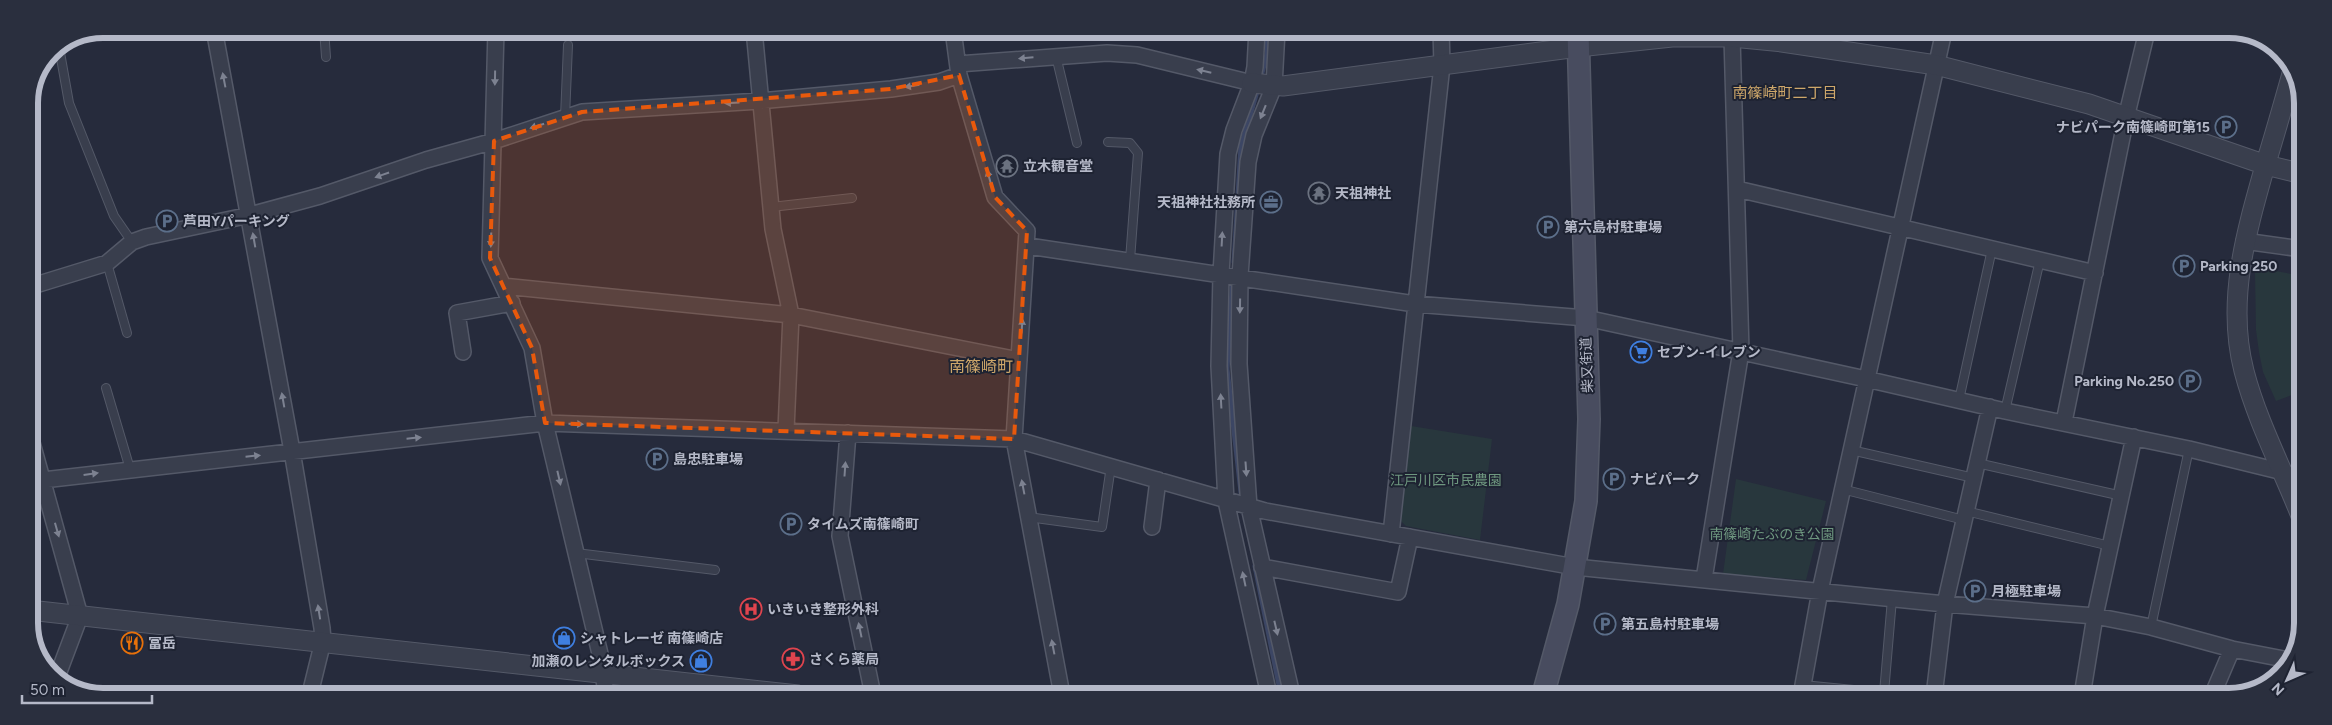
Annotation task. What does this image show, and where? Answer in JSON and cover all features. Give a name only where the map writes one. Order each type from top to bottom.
[{"type":"main road","name":"柴又街道","points":[[1545,688],[1568,604],[1586,501],[1588,437],[1586,318],[1578,39]]},
{"type":"street","points":[[216,38],[250,215],[292,451],[323,641],[311,688]]},
{"type":"street","points":[[496,38],[490,258],[532,348],[546,423],[604,674],[605,688]]},
{"type":"street","points":[[755,38],[770,207],[790,315],[786,430]]},
{"type":"street","points":[[954,38],[958,70],[995,197],[1027,231],[1028,246],[1014,439],[1061,688]]},
{"type":"street","points":[[1257,38],[1255,67],[1261,84],[1234,130],[1228,154],[1221,274],[1219,366],[1226,501],[1267,688]]},
{"type":"street","points":[[1275,38],[1261,84],[1254,136],[1248,162],[1240,276],[1239,364],[1249,507],[1290,688]]},
{"type":"street","points":[[1391,534],[1442,65],[1441,38]]},
{"type":"street","points":[[38,284],[107,263],[132,242],[146,236],[250,215],[320,196],[426,160],[582,112],[760,101],[891,89],[939,82],[958,70],[1056,56],[1106,53],[1137,55],[1261,84],[1283,86],[1442,65],[1578,39],[1597,38]]},
{"type":"street","points":[[1704,579],[1741,352],[1732,38]]},
{"type":"street","points":[[1793,38],[1936,64],[2089,104],[2126,118],[2294,172]]},
{"type":"street","points":[[1802,688],[1820,591],[1942,38]]},
{"type":"street","points":[[2064,422],[2126,118],[2144,38]]},
{"type":"street","points":[[2290,80],[2244,241],[2238,274],[2237,306],[2244,369],[2256,410],[2294,499]]},
{"type":"street","points":[[1737,189],[2095,273]]},
{"type":"street","points":[[2244,241],[2294,248]]},
{"type":"street","points":[[1028,246],[1240,276],[1416,304],[1586,318],[2005,411],[2189,449],[2283,472],[2294,477]]},
{"type":"street","points":[[503,286],[790,315],[1020,360]]},
{"type":"street","points":[[463,352],[457,313],[512,303]]},
{"type":"street","points":[[1935,688],[1945,604],[1990,407]]},
{"type":"street","points":[[43,480],[546,423],[1014,439],[1249,507],[1575,567],[1945,604],[2095,616],[2151,627],[2232,649],[2263,655]]},
{"type":"street","points":[[848,433],[840,536],[873,688]]},
{"type":"street","points":[[2083,688],[2095,616],[2134,437]]},
{"type":"street","points":[[38,470],[43,480],[80,616],[59,670]]},
{"type":"street","points":[[1152,527],[1158,480]]},
{"type":"street","points":[[1262,567],[1398,592],[1410,537]]},
{"type":"street","points":[[38,611],[740,688]]},
{"type":"street","points":[[2215,688],[2232,649]]},
{"type":"lane","points":[[325,38],[326,57]]},
{"type":"lane","points":[[565,118],[568,45]]},
{"type":"lane","points":[[60,54],[69,103],[114,216],[132,242]]},
{"type":"lane","points":[[1056,56],[1076,143]]},
{"type":"lane","points":[[1108,142],[1130,143],[1138,153],[1130,260]]},
{"type":"lane","points":[[770,207],[852,198]]},
{"type":"lane","points":[[1959,400],[1992,249]]},
{"type":"lane","points":[[2005,411],[2040,260]]},
{"type":"lane","points":[[107,263],[127,333]]},
{"type":"lane","points":[[106,388],[130,469]]},
{"type":"lane","points":[[2151,627],[2189,449]]},
{"type":"lane","points":[[1851,450],[1974,478]]},
{"type":"lane","points":[[1977,463],[2122,496]]},
{"type":"lane","points":[[1028,517],[1102,527],[1111,466]]},
{"type":"lane","points":[[1842,490],[2110,546]]},
{"type":"lane","points":[[576,553],[715,570]]},
{"type":"lane","points":[[1884,688],[1892,599]]},
{"type":"highlighted area","points":[[959,75],[995,197],[1027,231],[1014,439],[545,423],[532,348],[490,258],[494,141],[582,112],[891,89]]},
{"type":"green space","points":[[2260,268],[2294,274],[2294,394],[2276,401],[2263,372],[2259,352],[2256,330],[2255,273]]},
{"type":"green space","name":"江戸川区市民農園","points":[[1411,426],[1492,439],[1480,540],[1406,526],[1401,521]]},
{"type":"green space","name":"南篠崎たぶのき公園","points":[[1736,479],[1826,501],[1806,580],[1723,574]]},
{"type":"waterway","points":[[1260,80],[1267,54],[1268,38]]},
{"type":"waterway","points":[[1234,262],[1241,146],[1258,88]]},
{"type":"waterway","points":[[1233,278],[1227,369],[1242,501]]},
{"type":"waterway","points":[[1255,566],[1280,688]]},
{"type":"place","name":"ナビパーク南篠崎町第15","points":[[2226,127]]},
{"type":"place","name":"立木観音堂","points":[[1007,166]]},
{"type":"place","name":"天祖神社","points":[[1319,193]]},
{"type":"place","name":"天祖神社社務所","points":[[1271,202]]},
{"type":"place","name":"芦田Yパーキング","points":[[167,221]]},
{"type":"place","name":"第六島村駐車場","points":[[1548,227]]},
{"type":"place","name":"Parking 250","points":[[2184,266]]},
{"type":"place","name":"セブン-イレブン","points":[[1641,352]]},
{"type":"place","name":"Parking No.250","points":[[2190,381]]},
{"type":"place","name":"島忠駐車場","points":[[657,459]]},
{"type":"place","name":"ナビパーク","points":[[1614,479]]},
{"type":"place","name":"タイムズ南篠崎町","points":[[791,524]]},
{"type":"place","name":"月極駐車場","points":[[1975,591]]},
{"type":"place","name":"いきいき整形外科","points":[[751,609]]},
{"type":"place","name":"第五島村駐車場","points":[[1605,624]]},
{"type":"place","name":"シャトレーゼ 南篠崎店","points":[[564,638]]},
{"type":"place","name":"冨岳","points":[[132,643]]},
{"type":"place","name":"さくら薬局","points":[[793,659]]},
{"type":"place","name":"加瀬のレンタルボックス","points":[[701,661]]},
{"type":"district","name":"南篠崎町二丁目","points":[[1785,93]]},
{"type":"district","name":"南篠崎町","points":[[981,366]]}]
